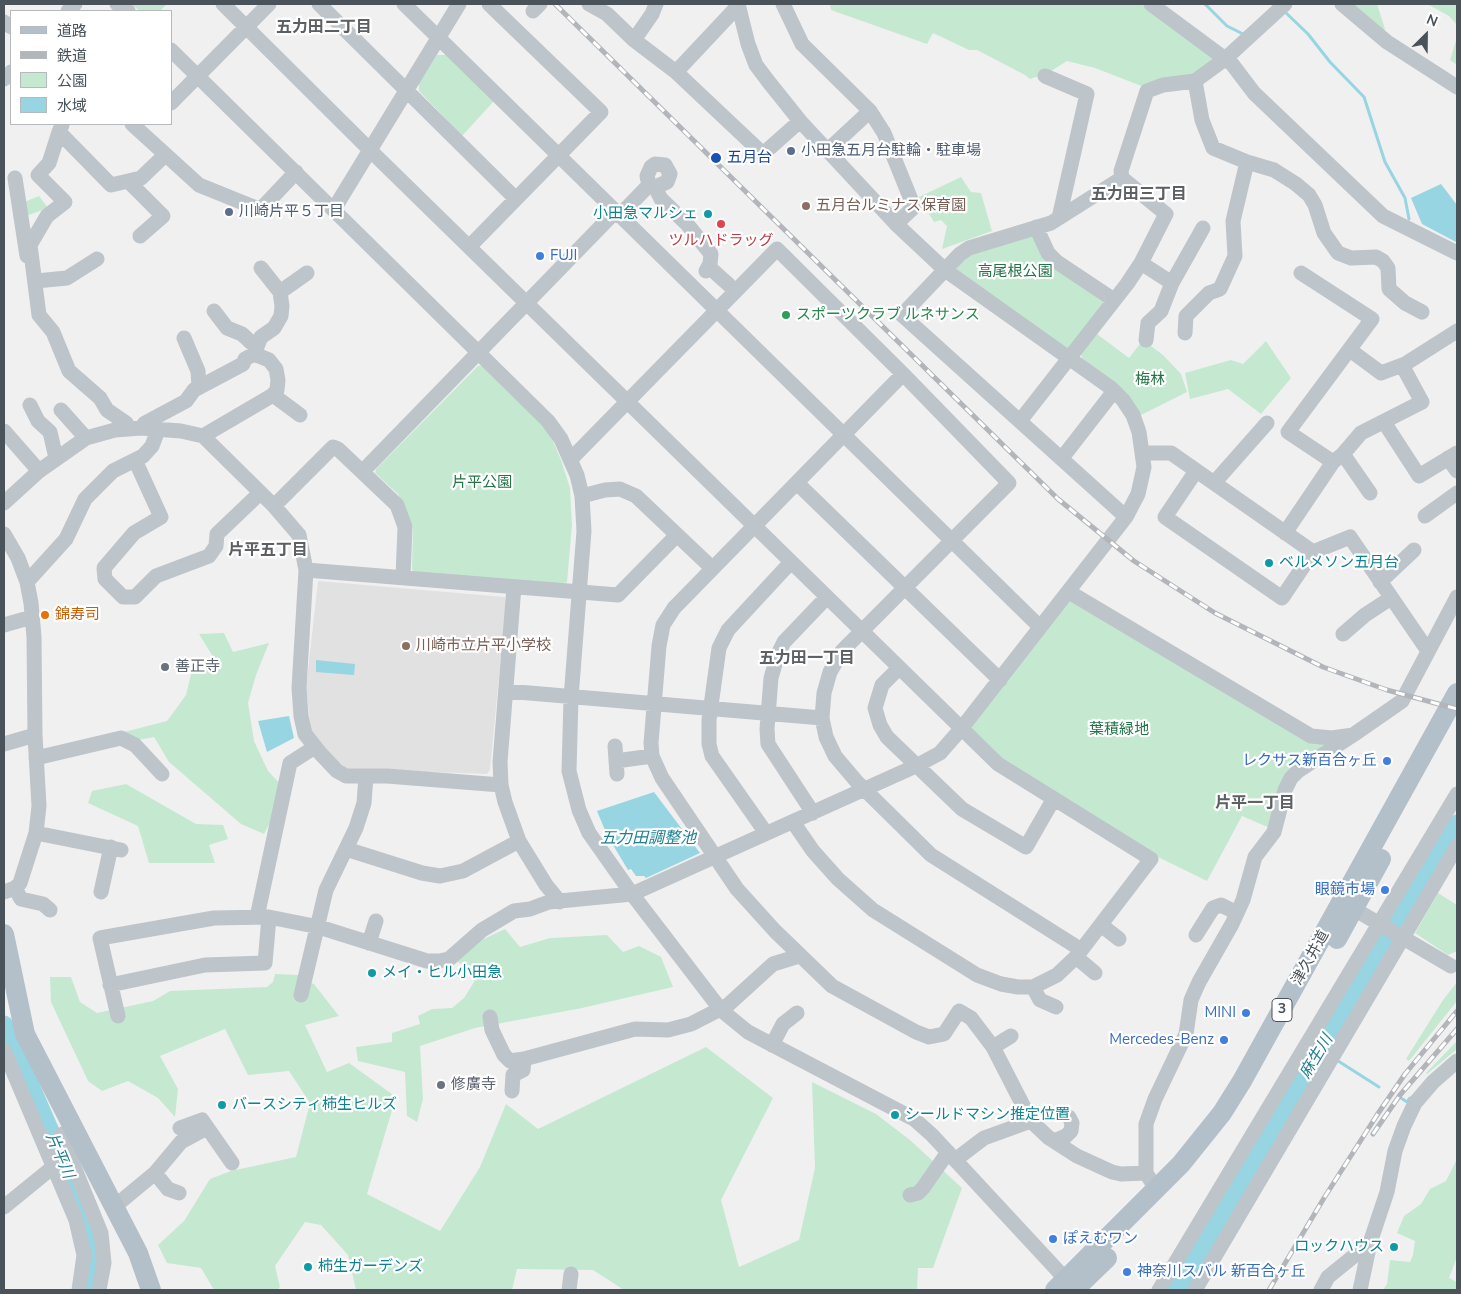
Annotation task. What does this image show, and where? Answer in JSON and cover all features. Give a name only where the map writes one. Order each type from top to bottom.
[{"type":"main road","name":"津久井道","points":[[1069,1288],[1151,1181],[1201,1140],[1242,1081],[1457,693]]},
{"type":"main road","name":"津久井道","points":[[1069,1288],[1190,1174],[1233,1120],[1354,909],[1457,722]]},
{"type":"main road","points":[[4,934],[7,962],[29,1052],[73,1129],[138,1253],[151,1290]]},
{"type":"street","points":[[223,4],[998,764],[1053,800],[1151,859],[1101,925],[1078,953],[1057,974],[1033,987],[1002,984],[985,979],[873,910],[838,879],[813,851],[793,822]]},
{"type":"street","points":[[172,102],[268,4]]},
{"type":"street","points":[[320,4],[516,199]]},
{"type":"street","points":[[404,4],[1040,627]]},
{"type":"street","points":[[334,209],[459,4]]},
{"type":"street","points":[[469,247],[600,112],[488,4]]},
{"type":"street","points":[[589,4],[607,14],[634,40],[676,72],[763,154],[800,120]]},
{"type":"street","points":[[634,40],[652,14],[656,4]]},
{"type":"street","points":[[783,4],[802,44],[870,111],[884,134],[914,207],[896,224]]},
{"type":"street","points":[[1151,4],[1225,59],[1254,92],[1383,216],[1457,253]]},
{"type":"street","points":[[1020,421],[1141,263],[1166,214],[1122,178],[1121,171],[1147,91],[1163,85],[1195,81],[1225,59],[1285,4]]},
{"type":"street","points":[[1342,4],[1394,47],[1457,87]]},
{"type":"street","points":[[676,72],[738,5]]},
{"type":"street","points":[[118,1016],[100,938],[214,918],[263,917],[319,926],[427,961],[444,960],[458,953],[482,930],[514,912],[530,909],[549,902],[632,894],[918,765],[940,753],[961,729],[1095,559],[1124,519],[1142,484],[1144,453],[1133,415],[1114,391],[946,270],[896,224],[800,120],[756,65],[748,44],[738,5]]},
{"type":"street","points":[[172,51],[548,421],[571,459],[582,496],[584,531],[572,698],[569,771],[577,803],[589,833],[632,894],[721,1010],[748,1032],[894,1106],[914,1119],[952,1156],[1069,1288]]},
{"type":"street","points":[[1045,76],[1088,94],[1059,218]]},
{"type":"street","points":[[1195,81],[1202,120],[1213,148],[1247,162],[1274,170],[1296,184],[1308,195],[1315,205],[1324,233],[1338,253],[1351,258],[1376,257],[1383,261],[1388,268],[1389,289],[1405,303],[1422,312]]},
{"type":"street","points":[[828,150],[870,111]]},
{"type":"street","points":[[141,127],[165,155],[199,185],[256,208],[262,208],[296,172]]},
{"type":"street","points":[[60,128],[111,186],[141,178],[165,155]]},
{"type":"street","points":[[60,128],[49,163],[38,175],[65,202],[47,216],[30,245],[39,315],[53,332],[69,371],[100,398],[107,410],[135,428]]},
{"type":"street","points":[[1185,333],[1186,316],[1209,293],[1220,289],[1235,256],[1233,221],[1247,162]]},
{"type":"street","points":[[15,178],[26,255],[31,258]]},
{"type":"street","points":[[1122,178],[1059,218],[969,248],[902,315],[1062,458],[1124,519]]},
{"type":"street","points":[[129,182],[162,216],[140,236]]},
{"type":"street","points":[[363,470],[526,303],[617,214],[652,186],[661,199],[687,224],[711,254],[708,269],[729,285]]},
{"type":"street","points":[[1396,224],[1408,243]]},
{"type":"street","points":[[1036,227],[1048,253],[1052,257],[1114,300]]},
{"type":"street","points":[[1146,340],[1148,323],[1161,311],[1172,283],[1204,228]]},
{"type":"street","points":[[571,459],[777,249],[903,374],[1008,483],[842,651],[830,672],[824,693],[822,718],[826,736],[835,756],[865,790],[931,855],[1078,953],[1095,973]]},
{"type":"street","points":[[36,281],[67,278],[97,258]]},
{"type":"street","points":[[1141,263],[1172,283]]},
{"type":"street","points":[[135,428],[186,400],[199,387],[243,364],[245,359],[256,351],[261,337],[274,328],[281,316],[282,306],[280,292],[261,268]]},
{"type":"street","points":[[280,292],[307,273]]},
{"type":"street","points":[[1301,273],[1372,319],[1288,432],[1338,458],[1370,494]]},
{"type":"street","points":[[203,436],[273,395],[277,390],[278,380],[276,369],[270,360],[256,351],[242,334],[227,328],[214,311]]},
{"type":"street","points":[[1350,350],[1381,373],[1402,365],[1457,331]]},
{"type":"street","points":[[184,338],[198,371],[199,387]]},
{"type":"street","points":[[1286,532],[1338,458],[1361,432],[1422,402],[1402,365]]},
{"type":"street","points":[[903,374],[674,608],[663,625],[659,646],[651,743],[652,756],[662,778],[750,905],[799,956],[832,986],[916,1032],[929,1037],[944,1034],[959,1011],[971,1018],[993,1047],[1031,1121],[1054,1141],[1076,1156],[1112,1172],[1151,1181],[1146,1124],[1155,1099],[1186,1034],[1191,1000],[1198,982],[1221,946],[1237,913],[1252,864],[1274,832],[1285,790],[1291,778],[1402,701],[1457,597]]},
{"type":"street","points":[[1062,458],[1114,391]]},
{"type":"street","points":[[273,395],[300,415]]},
{"type":"street","points":[[30,405],[38,420],[50,432],[56,458]]},
{"type":"street","points":[[61,410],[86,438]]},
{"type":"street","points":[[1384,422],[1419,476],[1453,455],[1457,471]]},
{"type":"street","points":[[1214,483],[1268,423]]},
{"type":"street","points":[[4,503],[39,471],[86,438],[115,430],[135,428],[181,431],[203,436],[274,506],[299,535],[306,570],[299,688],[304,734],[315,747],[337,771],[346,776],[387,776],[501,785]]},
{"type":"street","points":[[27,582],[66,539],[85,499],[113,471],[135,460],[152,446],[158,430]]},
{"type":"street","points":[[4,432],[39,471]]},
{"type":"street","points":[[274,506],[333,446],[363,470],[397,505],[403,517],[406,536],[403,577]]},
{"type":"street","points":[[1144,453],[1171,453],[1313,552]]},
{"type":"street","points":[[135,460],[161,517],[134,533],[104,568],[105,579],[123,597],[135,597],[156,576],[209,556],[216,546],[217,534],[260,493]]},
{"type":"street","points":[[1196,471],[1165,517],[1282,598],[1313,552],[1350,537],[1428,651]]},
{"type":"street","points":[[797,482],[1000,680]]},
{"type":"street","points":[[582,496],[605,490],[620,489],[636,496],[712,568]]},
{"type":"street","points":[[1425,516],[1457,493]]},
{"type":"street","points":[[4,534],[18,558],[27,582],[32,617],[39,806],[36,833],[20,883],[9,890],[22,899],[43,904],[50,910]]},
{"type":"street","points":[[306,570],[618,595],[677,535]]},
{"type":"street","points":[[1380,582],[1414,550]]},
{"type":"street","points":[[766,833],[712,756],[709,744],[712,710],[719,648],[728,630],[791,562]]},
{"type":"street","points":[[514,587],[500,762],[501,785],[519,841],[546,885],[560,902]]},
{"type":"street","points":[[1069,592],[1311,736],[1332,738],[1353,735]]},
{"type":"street","points":[[812,813],[768,744],[768,714],[772,678],[784,642],[827,597]]},
{"type":"street","points":[[1343,634],[1365,615],[1391,598]]},
{"type":"street","points":[[4,625],[32,617]]},
{"type":"street","points":[[898,668],[882,685],[875,708],[880,725],[887,737],[962,809],[1026,847],[1053,800]]},
{"type":"street","points":[[506,691],[822,718]]},
{"type":"street","points":[[4,744],[35,735]]},
{"type":"street","points":[[36,758],[121,738],[135,745],[162,774]]},
{"type":"street","points":[[615,746],[616,768],[652,756]]},
{"type":"street","points":[[110,985],[206,965],[265,963],[263,917],[290,763],[315,747]]},
{"type":"street","points":[[301,995],[319,926],[326,890],[334,870],[346,849],[364,802],[366,776]]},
{"type":"street","points":[[1159,1290],[1382,926],[1457,794]]},
{"type":"street","points":[[36,833],[116,849],[101,892]]},
{"type":"street","points":[[346,849],[422,873],[440,876],[463,871],[519,841]]},
{"type":"street","points":[[1195,1290],[1457,846]]},
{"type":"street","points":[[1196,935],[1213,908],[1221,905],[1237,913]]},
{"type":"street","points":[[1354,909],[1451,966]]},
{"type":"street","points":[[370,943],[376,921]]},
{"type":"street","points":[[1101,925],[1119,939]]},
{"type":"street","points":[[490,1017],[492,1030],[504,1055],[510,1061],[635,1030],[659,1031],[677,1029],[721,1010],[773,964],[799,956]]},
{"type":"street","points":[[1033,987],[1040,1000],[1056,1007]]},
{"type":"street","points":[[772,1045],[783,1024],[797,1013]]},
{"type":"street","points":[[993,1047],[1011,1036]]},
{"type":"street","points":[[29,1052],[5,1058],[82,1238],[84,1255],[79,1290]]},
{"type":"street","points":[[512,1091],[513,1075],[523,1070],[524,1059]]},
{"type":"street","points":[[1360,1290],[1370,1243],[1387,1192],[1395,1151],[1404,1126],[1415,1102],[1433,1082],[1457,1061]]},
{"type":"street","points":[[1054,1141],[1066,1136],[1071,1131],[1072,1123],[1069,1117]]},
{"type":"street","points":[[180,1128],[202,1120],[232,1163]]},
{"type":"street","points":[[910,1195],[918,1193],[952,1156],[984,1138],[1031,1121]]},
{"type":"street","points":[[114,1207],[155,1173],[181,1142],[207,1128]]},
{"type":"street","points":[[73,1129],[61,1135],[102,1233],[104,1264],[99,1290]]},
{"type":"street","points":[[4,1207],[53,1167]]},
{"type":"street","points":[[155,1173],[168,1189],[179,1192]]},
{"type":"street","points":[[1321,1290],[1328,1277],[1370,1243]]},
{"type":"street","points":[[569,1290],[571,1274]]},
{"type":"shaded area","name":"川崎市立片平小学校","points":[[318,581],[505,597],[506,605],[490,770],[487,774],[346,769],[325,750],[311,730],[306,688]]},
{"type":"green space","points":[[131,4],[167,4],[161,10],[139,10]]},
{"type":"green space","points":[[830,4],[1156,4],[1226,55],[1199,73],[1144,87],[1095,68],[1067,61],[1048,73],[1030,79],[977,50],[969,50],[933,33],[927,44],[831,10]]},
{"type":"green space","points":[[1347,4],[1377,4],[1385,29],[1382,34]]},
{"type":"green space","points":[[1427,4],[1457,4],[1457,25],[1449,16]]},
{"type":"green space","points":[[1457,37],[1457,65],[1450,60]]},
{"type":"green space","points":[[437,55],[447,55],[494,101],[462,136],[419,91],[419,83]]},
{"type":"green space","points":[[961,177],[971,192],[981,193],[992,231],[942,249],[947,226],[941,220],[934,222],[919,197]]},
{"type":"green space","points":[[39,196],[48,208],[23,217],[22,203]]},
{"type":"green space","name":"高尾根公園","points":[[1030,234],[1104,299],[1105,304],[1071,348],[1067,348],[957,270],[957,265],[964,257]]},
{"type":"green space","name":"梅林","points":[[1097,334],[1129,358],[1143,340],[1163,355],[1181,374],[1187,392],[1141,415],[1082,358],[1081,354]]},
{"type":"green space","points":[[1266,341],[1291,378],[1261,414],[1228,389],[1190,399],[1185,373],[1231,360],[1243,364]]},
{"type":"green space","name":"片平公園","points":[[484,365],[511,391],[550,434],[561,460],[570,488],[572,525],[567,582],[562,584],[414,572],[412,569],[413,528],[398,494],[375,473],[376,469],[478,366]]},
{"type":"green space","name":"葉積緑地","points":[[1073,600],[1330,743],[1296,769],[1270,828],[1242,816],[1207,881],[1158,857],[1012,768],[973,732],[971,726],[1068,601]]},
{"type":"green space","points":[[224,633],[233,652],[269,643],[256,675],[248,703],[254,741],[268,771],[287,791],[264,834],[241,824],[169,762],[154,737],[128,742],[124,732],[167,721],[186,695],[193,666],[215,660],[199,634]]},
{"type":"green space","points":[[126,784],[196,824],[223,825],[228,839],[209,845],[215,863],[149,863],[138,826],[88,803],[92,791]]},
{"type":"green space","points":[[1438,893],[1457,905],[1457,951],[1448,955],[1415,933]]},
{"type":"green space","points":[[505,929],[520,947],[550,938],[607,935],[623,952],[639,946],[661,957],[673,987],[582,1008],[475,1028],[420,1046],[423,1099],[417,1122],[407,1116],[405,1072],[358,1061],[356,1047],[392,1042],[392,1033],[420,1024],[418,1016],[432,1009],[452,1008],[464,998],[474,982],[476,969],[457,962],[473,944]]},
{"type":"green space","points":[[275,974],[299,975],[299,980],[314,984],[339,1016],[305,1025],[327,1072],[349,1063],[396,1097],[367,1194],[440,1231],[480,1167],[506,1104],[538,1129],[706,1047],[773,1098],[721,1200],[739,1267],[799,1240],[815,1168],[812,1082],[876,1114],[910,1140],[962,1188],[933,1268],[918,1268],[917,1290],[624,1290],[593,1270],[517,1269],[512,1290],[356,1290],[348,1255],[321,1225],[305,1222],[275,1266],[280,1287],[277,1290],[214,1290],[201,1268],[167,1263],[158,1245],[184,1221],[210,1179],[231,1171],[296,1157],[310,1103],[289,1071],[248,1075],[225,1029],[160,1056],[178,1089],[175,1117],[158,1098],[128,1081],[102,1091],[88,1081],[51,1002],[50,977],[71,977],[80,1002],[97,1013],[153,1001],[170,991],[267,987],[273,982]]},
{"type":"green space","points":[[1457,982],[1457,1001],[1409,1061],[1406,1059],[1443,1000]]},
{"type":"green space","points":[[1457,1041],[1457,1049],[1427,1074],[1426,1073]]},
{"type":"green space","points":[[1457,1159],[1457,1257],[1449,1278],[1457,1282],[1457,1290],[1383,1290],[1387,1284],[1390,1260],[1410,1262],[1413,1255],[1415,1241],[1397,1233],[1404,1216],[1421,1204],[1430,1189],[1446,1181]]},
{"type":"water","points":[[1441,184],[1457,205],[1456,242],[1422,224],[1411,198]]},
{"type":"water","points":[[316,660],[355,664],[354,675],[316,672]]},
{"type":"water","points":[[289,716],[294,738],[267,752],[258,721]]},
{"type":"water","name":"五力田調整池","points":[[654,792],[700,853],[646,878],[644,876],[636,876],[631,869],[628,870],[607,835],[597,811]]},
{"type":"waterway","points":[[1205,4],[1227,26],[1243,34],[1245,33]]},
{"type":"waterway","points":[[1283,10],[1308,34],[1330,62],[1364,97],[1385,162],[1405,198],[1409,219]]},
{"type":"waterway","name":"麻生川","points":[[1177,1290],[1347,1002],[1457,824]]},
{"type":"waterway","name":"片平川","points":[[4,1025],[87,1217],[94,1239],[94,1272],[91,1290]]},
{"type":"waterway","points":[[1321,1050],[1328,1055]]},
{"type":"waterway","points":[[1335,1059],[1379,1087]]},
{"type":"waterway","points":[[1401,1098],[1407,1102],[1410,1098]]},
{"type":"railway","points":[[555,4],[1058,499],[1134,561],[1215,613],[1323,667],[1387,690],[1457,709]]},
{"type":"railway","points":[[1269,1290],[1324,1198],[1377,1115],[1405,1074],[1457,1011]]},
{"type":"railway","points":[[1373,1134],[1400,1095],[1457,1029]]},
{"type":"place","name":"小田急五月台駐輪・駐車場","points":[[791,151]]},
{"type":"place","name":"五月台","points":[[716,158]]},
{"type":"place","name":"五月台ルミナス保育園","points":[[806,206]]},
{"type":"place","name":"川崎片平５丁目","points":[[229,212]]},
{"type":"place","name":"小田急マルシェ","points":[[708,214]]},
{"type":"place","name":"ツルハドラッグ","points":[[721,224]]},
{"type":"place","name":"FUJI","points":[[540,256]]},
{"type":"place","name":"スポーツクラブ ルネサンス","points":[[786,315]]},
{"type":"place","name":"ベルメソン五月台","points":[[1269,563]]},
{"type":"place","name":"錦寿司","points":[[45,615]]},
{"type":"place","name":"川崎市立片平小学校","points":[[406,646]]},
{"type":"place","name":"善正寺","points":[[165,667]]},
{"type":"place","name":"レクサス新百合ヶ丘","points":[[1387,761]]},
{"type":"place","name":"眼鏡市場","points":[[1385,890]]},
{"type":"place","name":"メイ・ヒル小田急","points":[[372,973]]},
{"type":"place","name":"MINI","points":[[1246,1013]]},
{"type":"place","name":"Mercedes-Benz","points":[[1224,1040]]},
{"type":"place","name":"修廣寺","points":[[441,1085]]},
{"type":"place","name":"バースシティ柿生ヒルズ","points":[[222,1105]]},
{"type":"place","name":"シールドマシン推定位置","points":[[895,1115]]},
{"type":"place","name":"ぽえむワン","points":[[1053,1239]]},
{"type":"place","name":"ロックハウス","points":[[1394,1247]]},
{"type":"place","name":"柿生ガーデンズ","points":[[308,1267]]},
{"type":"place","name":"神奈川スバル 新百合ヶ丘","points":[[1127,1272]]},
{"type":"district","name":"五力田二丁目","points":[[324,28]]},
{"type":"district","name":"五力田三丁目","points":[[1139,195]]},
{"type":"district","name":"片平五丁目","points":[[268,551]]},
{"type":"district","name":"五力田一丁目","points":[[807,659]]},
{"type":"district","name":"片平一丁目","points":[[1255,804]]}]
